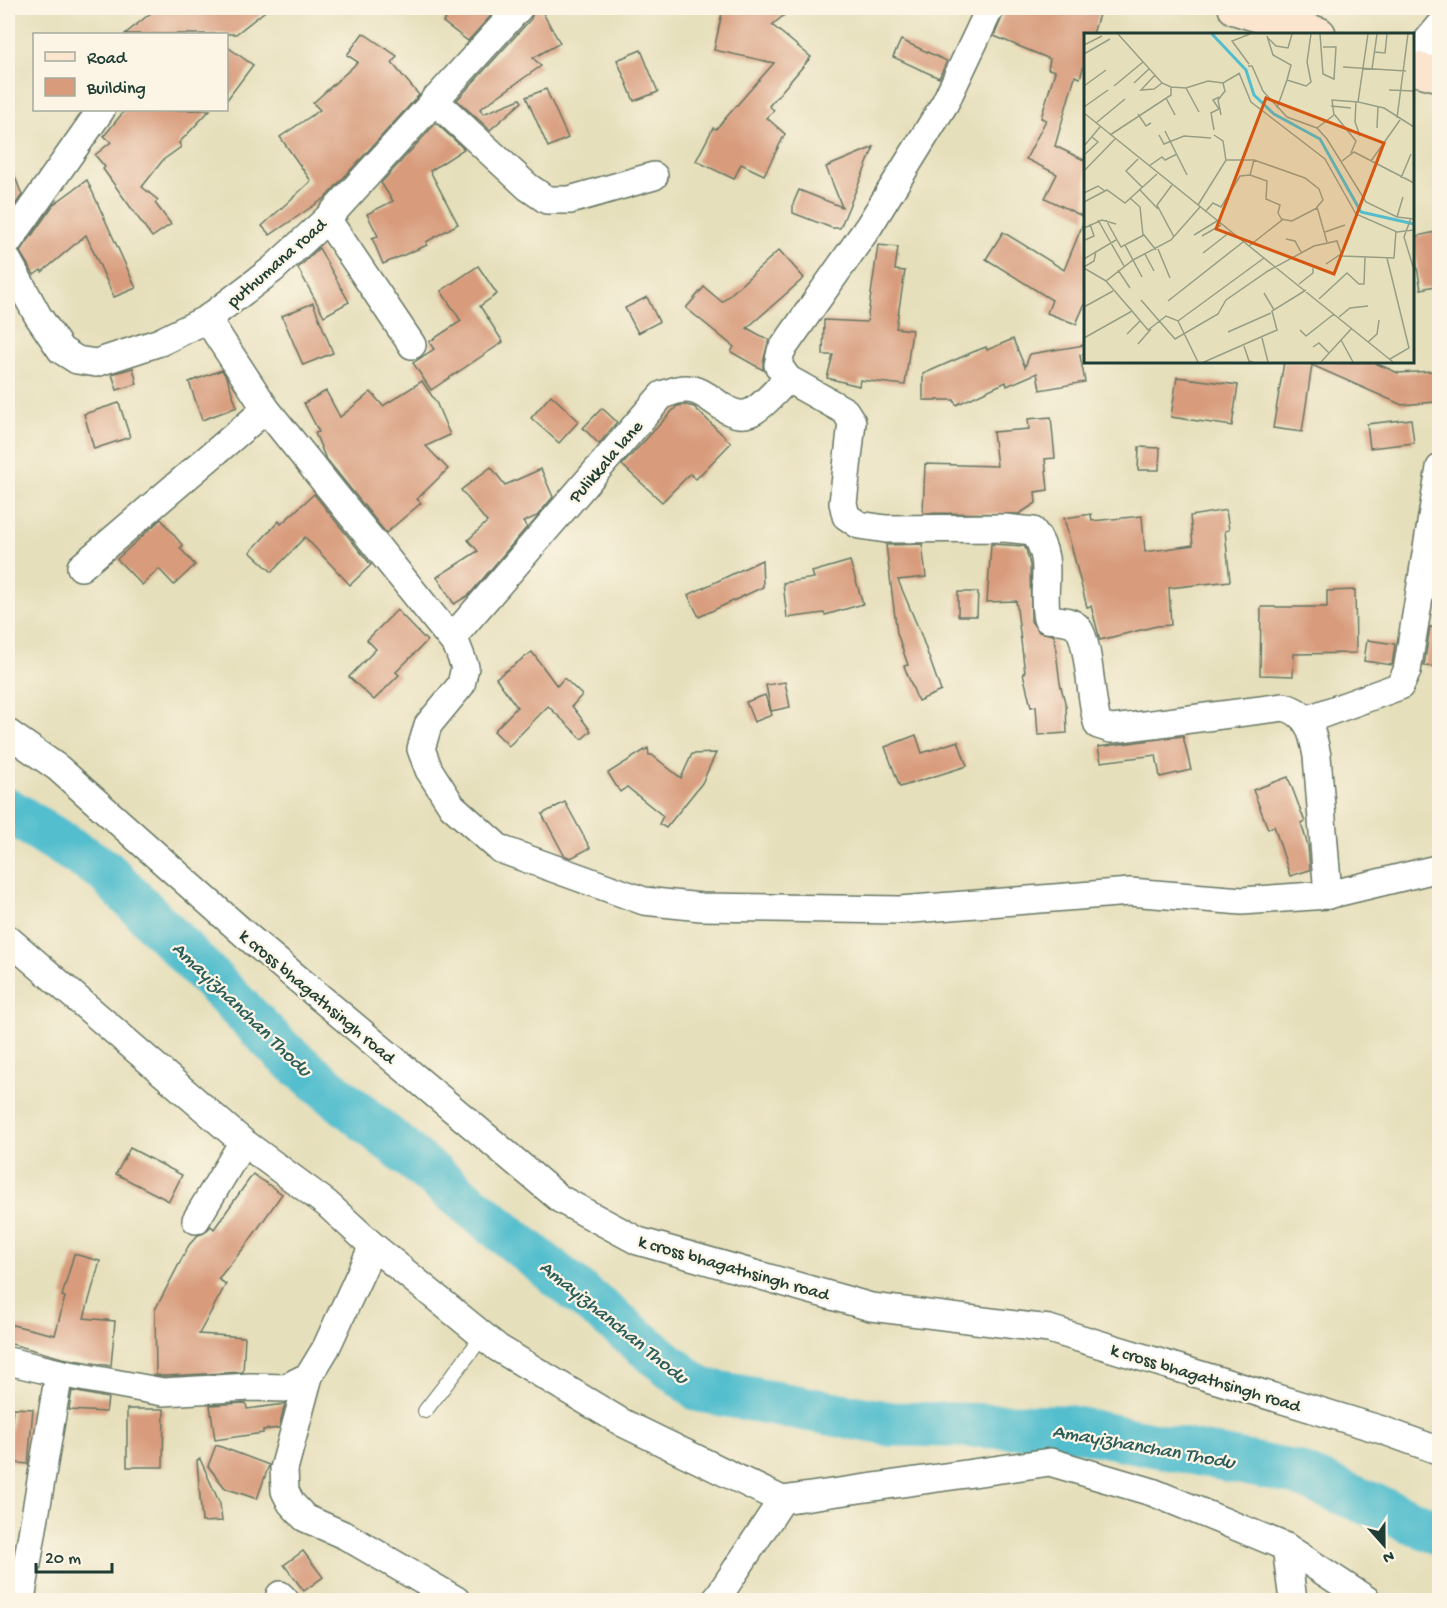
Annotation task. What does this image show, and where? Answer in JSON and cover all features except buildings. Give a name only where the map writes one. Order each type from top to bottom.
[{"type":"main road","points":[[1234,8],[1284,14],[1317,33]]},
{"type":"main road","points":[[1414,68],[1440,75]]},
{"type":"street","name":"puthumana road","points":[[8,261],[33,308],[61,350],[77,360],[96,363],[160,342],[207,320],[273,269],[327,219],[519,8]]},
{"type":"street","points":[[990,8],[945,103],[869,226],[781,351],[778,365],[788,379],[845,411],[852,422],[843,503],[846,516],[859,525],[886,529],[1004,528],[1034,531],[1042,542],[1046,555],[1045,610],[1047,619],[1070,623],[1078,627],[1081,633],[1098,725],[1111,729],[1284,707],[1295,710],[1306,720],[1314,737],[1317,756],[1328,895]]},
{"type":"street","points":[[1414,58],[1440,26]]},
{"type":"street","points":[[434,100],[528,188],[547,200],[570,200],[654,176]]},
{"type":"street","points":[[8,242],[100,111]]},
{"type":"street","points":[[327,219],[412,345]]},
{"type":"street","points":[[207,320],[266,409],[457,646],[465,667],[460,685],[428,725],[421,749],[429,770],[452,806],[500,849],[644,901],[701,907],[900,910],[1130,892],[1242,901],[1328,895],[1440,868]]},
{"type":"street","name":"Pulikkala lane","points":[[452,638],[662,395],[680,389],[695,390],[732,413],[748,414],[788,379]]},
{"type":"street","points":[[81,567],[266,409]]},
{"type":"street","points":[[1306,720],[1400,686],[1407,671],[1440,468]]},
{"type":"street","name":"k cross bhagathsingh road","points":[[8,733],[58,768],[248,937],[560,1199],[638,1241],[871,1307],[1049,1329],[1382,1430],[1440,1451]]},
{"type":"street","points":[[8,939],[243,1142],[326,1203],[373,1246],[498,1348],[623,1423],[782,1500],[1050,1462],[1152,1492],[1286,1546],[1367,1600]]},
{"type":"street","points":[[196,1220],[243,1142]]},
{"type":"street","points":[[373,1246],[326,1348],[309,1376],[284,1468],[285,1491],[291,1503],[305,1518],[346,1536],[456,1600]]},
{"type":"street","points":[[8,1361],[163,1392],[250,1388],[285,1389],[309,1376]]},
{"type":"street","points":[[21,1600],[59,1373]]},
{"type":"street","points":[[716,1600],[782,1500]]},
{"type":"street","points":[[1286,1546],[1293,1600]]},
{"type":"lane","points":[[426,1411],[483,1336]]},
{"type":"waterway","name":"Amayizhanchan Thodu","points":[[8,810],[104,870],[283,1052],[700,1390],[891,1424],[1066,1427],[1295,1473],[1440,1533]]}]
